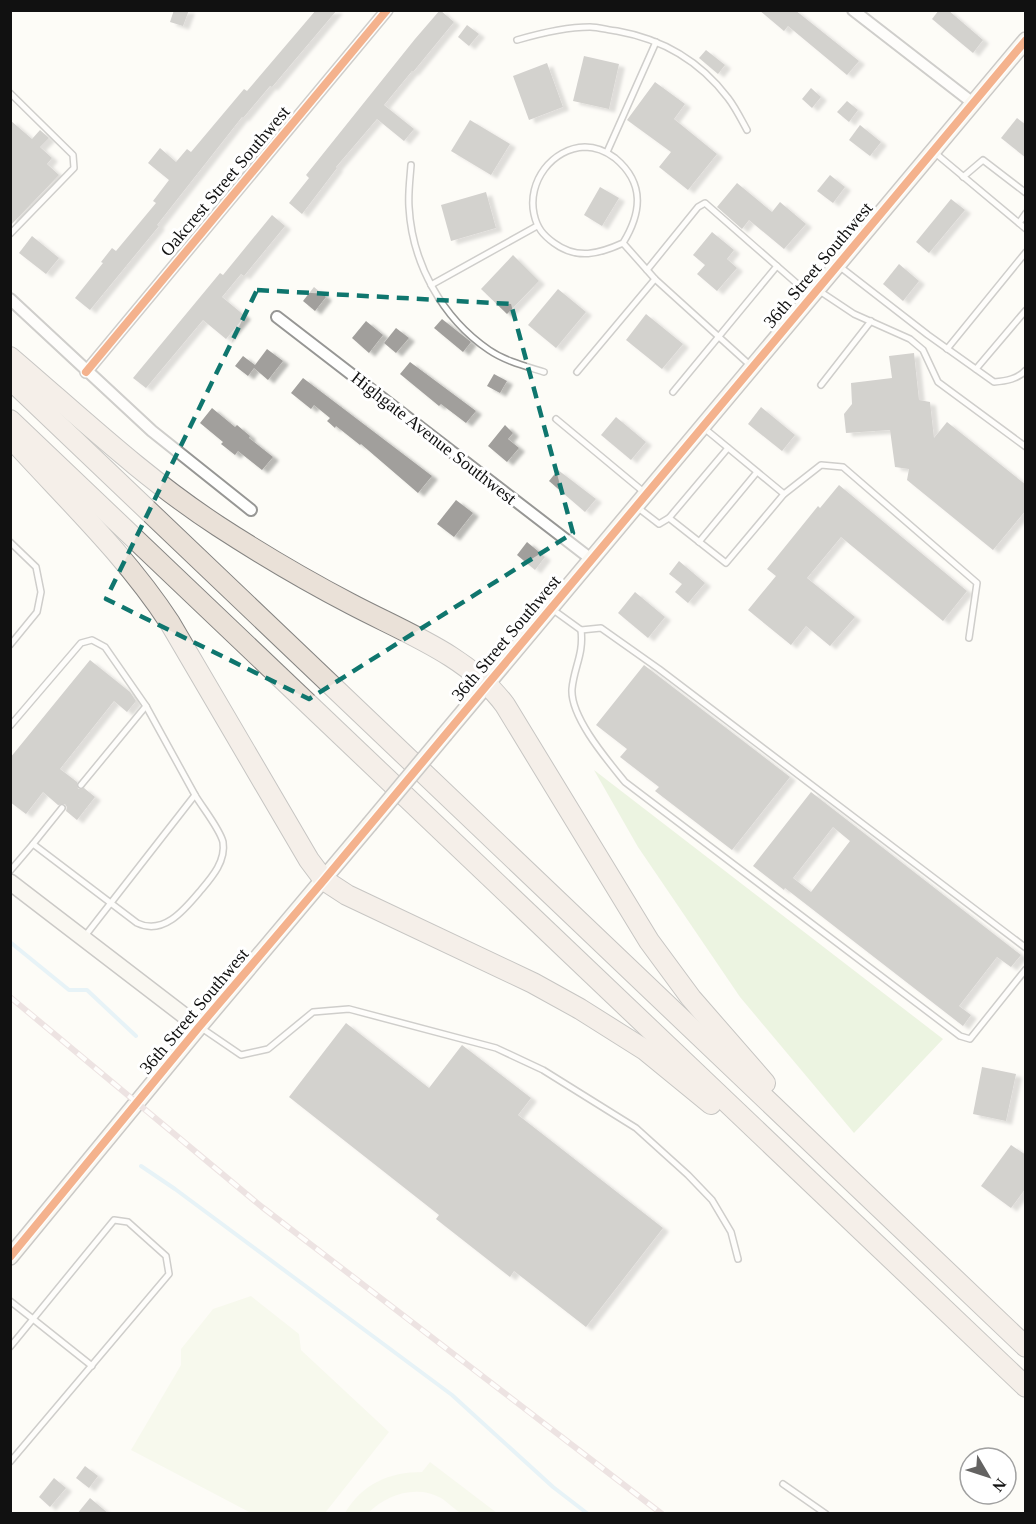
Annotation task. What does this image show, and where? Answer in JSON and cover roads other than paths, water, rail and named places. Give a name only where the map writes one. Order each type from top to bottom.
[{"type":"highway","points":[[10,357],[128,459],[196,511],[307,581],[446,655],[487,684],[505,705],[648,941],[678,982],[835,1165]]},
{"type":"highway","points":[[10,380],[1026,1347]]},
{"type":"highway","points":[[10,420],[1026,1387]]},
{"type":"highway","points":[[10,437],[116,551],[145,586],[170,622],[309,860],[324,880],[347,895],[533,983],[614,1029],[645,1050],[810,1182]]},
{"type":"street","name":"Oakcrest Street Southwest","points":[[87,372],[387,10]]},
{"type":"street","points":[[853,10],[973,103]]},
{"type":"street","name":"36th Street Southwest","points":[[10,1257],[199,1027],[1026,40]]},
{"type":"street","points":[[10,299],[152,431],[251,510]]},
{"type":"street","name":"Highgate Avenue Southwest","points":[[277,317],[591,559]]},
{"type":"street","points":[[10,882],[199,1027]]},
{"type":"lane","points":[[518,40],[554,30],[591,27],[628,33],[656,42],[683,54],[709,77],[729,98],[747,130]]},
{"type":"lane","points":[[607,152],[656,42]]},
{"type":"lane","points":[[10,93],[73,155],[74,168],[10,234]]},
{"type":"lane","points":[[586,147],[607,152],[634,179],[638,197],[634,220],[623,243],[602,252],[579,254],[564,250],[547,238],[537,226],[532,207],[533,190],[540,174],[552,161],[570,150],[586,147]]},
{"type":"lane","points":[[933,151],[1026,228]]},
{"type":"lane","points":[[963,177],[983,160],[1026,193]]},
{"type":"lane","points":[[411,165],[408,206],[412,236],[421,267],[444,306],[465,331],[490,350],[512,361],[544,372]]},
{"type":"lane","points":[[647,270],[698,207],[705,203],[777,266],[814,292],[854,314],[910,339],[923,350],[938,382],[1026,447]]},
{"type":"lane","points":[[1019,224],[1026,213]]},
{"type":"lane","points":[[431,285],[537,226]]},
{"type":"lane","points":[[623,243],[655,279],[752,367]]},
{"type":"lane","points":[[945,347],[1026,252]]},
{"type":"lane","points":[[837,265],[994,382],[1007,381],[1021,375],[1026,370]]},
{"type":"lane","points":[[673,392],[777,266]]},
{"type":"lane","points":[[577,372],[655,279]]},
{"type":"lane","points":[[976,369],[1026,310]]},
{"type":"lane","points":[[821,385],[870,321]]},
{"type":"lane","points":[[556,419],[646,494]]},
{"type":"lane","points":[[702,426],[784,494]]},
{"type":"lane","points":[[636,506],[659,524],[669,518],[728,448]]},
{"type":"lane","points":[[669,518],[728,562],[784,494],[821,465],[843,467],[977,583],[969,638]]},
{"type":"lane","points":[[699,542],[757,472]]},
{"type":"lane","points":[[10,542],[36,567],[41,592],[37,612],[10,645]]},
{"type":"lane","points":[[550,608],[581,630],[601,628],[659,669],[1026,948]]},
{"type":"lane","points":[[581,630],[583,645],[572,690],[574,707],[595,746],[625,782],[960,1035],[970,1039],[1026,969]]},
{"type":"lane","points":[[10,726],[81,643],[93,640],[105,647],[146,706],[223,841],[223,857],[213,875],[185,910],[174,919],[159,926],[146,927],[33,844]]},
{"type":"lane","points":[[81,785],[146,706]]},
{"type":"lane","points":[[84,938],[195,795]]},
{"type":"lane","points":[[10,872],[62,808]]},
{"type":"lane","points":[[199,1027],[241,1055],[268,1049],[313,1012],[349,1009],[496,1048],[543,1070],[636,1128],[712,1200],[731,1232],[738,1259]]},
{"type":"lane","points":[[10,1347],[114,1221],[128,1222],[166,1256],[169,1274],[10,1462]]},
{"type":"lane","points":[[10,1301],[92,1366]]},
{"type":"lane","points":[[783,1484],[826,1514]]},
{"type":"waterway","points":[[10,942],[69,990],[87,990],[136,1036]]},
{"type":"waterway","points":[[141,1166],[452,1395],[553,1487],[588,1514]]},
{"type":"railway","points":[[10,997],[262,1207],[662,1514]]}]
